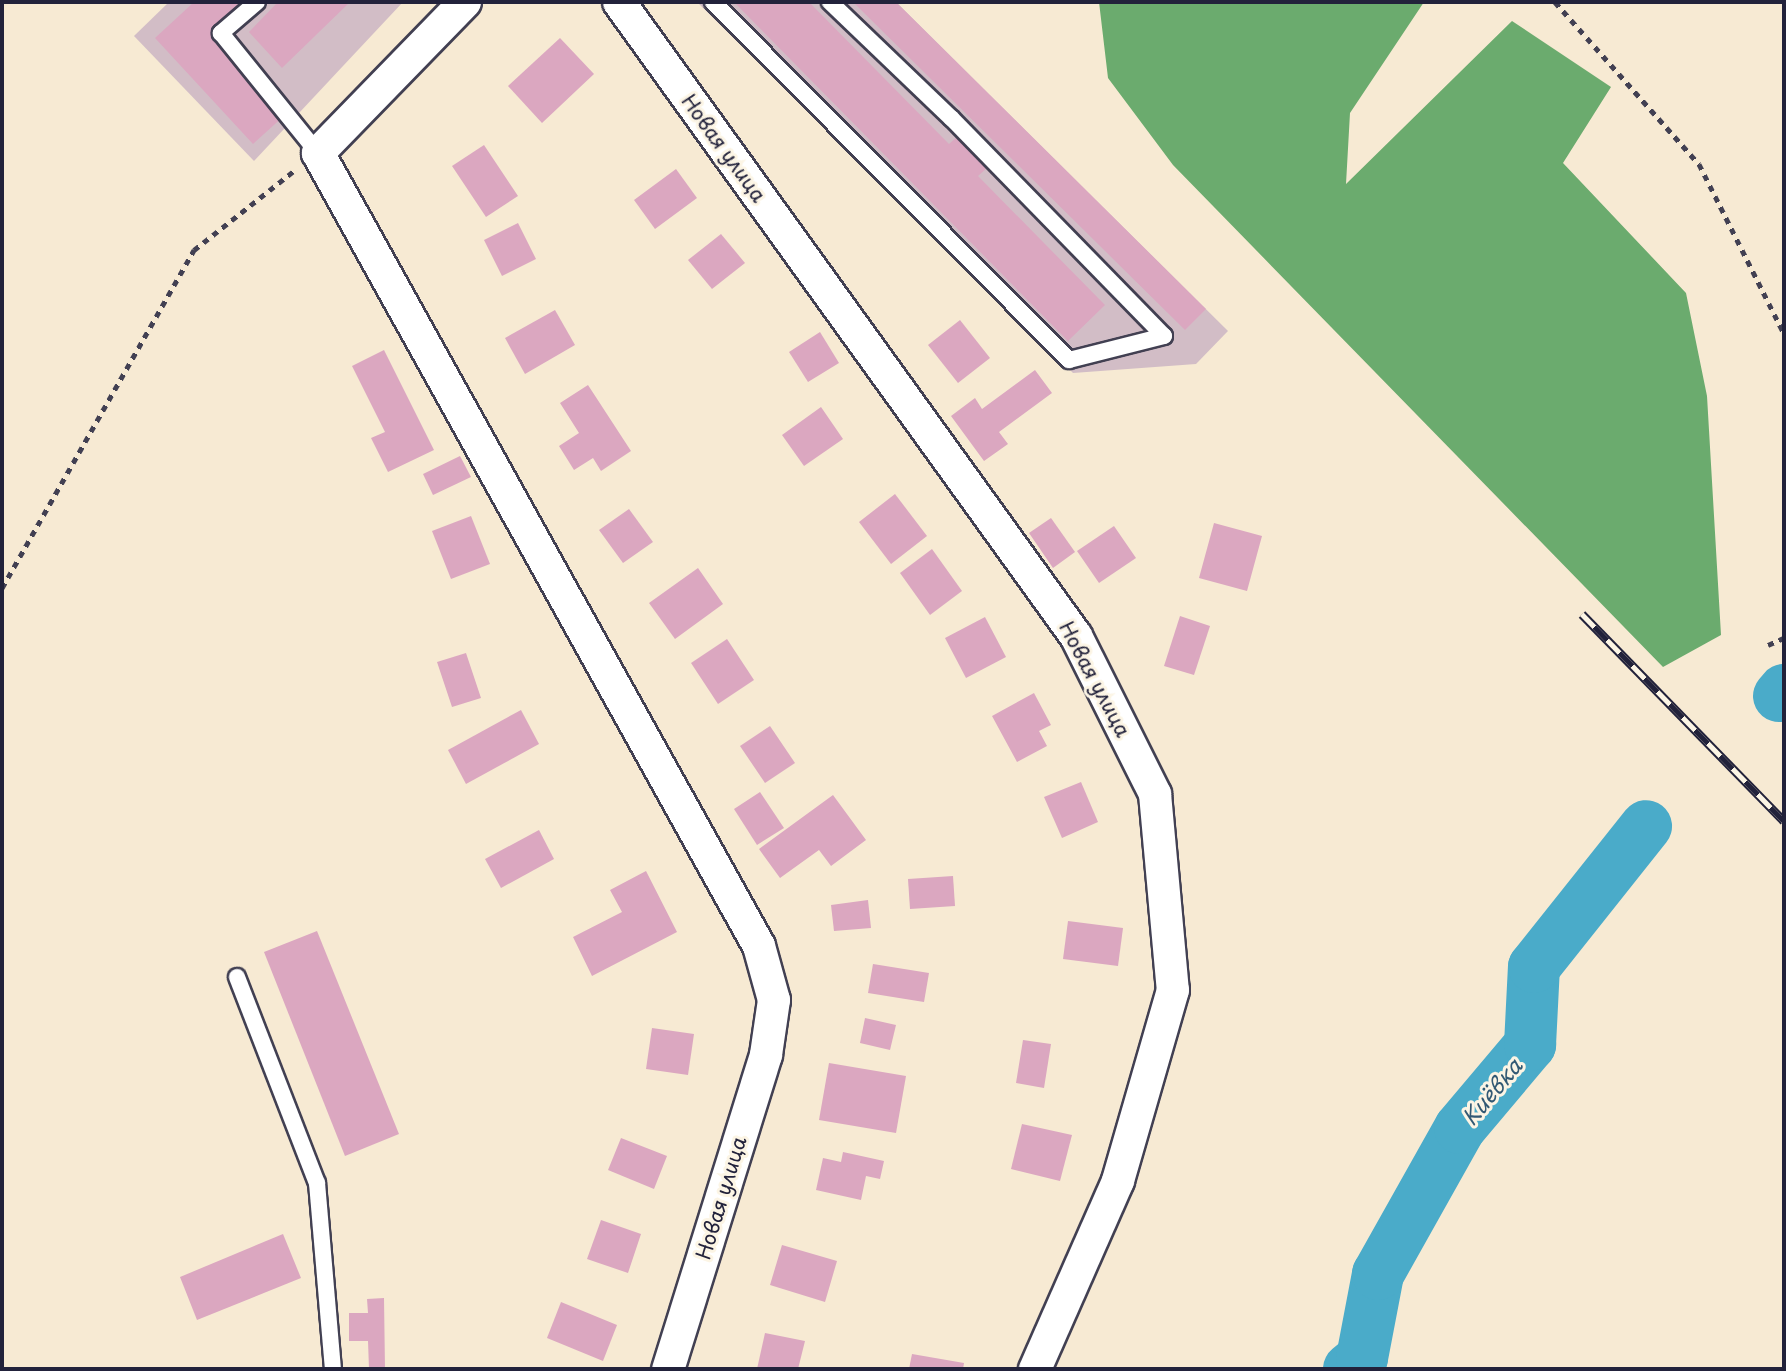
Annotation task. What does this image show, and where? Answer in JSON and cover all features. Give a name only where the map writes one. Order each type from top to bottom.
[{"type":"street","points":[[318,153],[465,2]]},
{"type":"street","name":"Новая улица","points":[[619,2],[1076,636],[1155,794],[1173,990],[1118,1181],[1035,1369]]},
{"type":"street","name":"Новая улица","points":[[318,153],[759,946],[774,1000],[766,1055],[668,1369]]},
{"type":"lane","points":[[257,2],[221,33],[318,153]]},
{"type":"lane","points":[[713,2],[1069,360],[1164,336],[951,118],[830,2]]},
{"type":"lane","points":[[237,977],[317,1183],[333,1369]]},
{"type":"path","points":[[1555,2],[1699,164],[1784,334]]},
{"type":"path","points":[[2,588],[194,250],[318,153]]},
{"type":"path","points":[[1768,645],[1784,638]]},
{"type":"shaded area","points":[[169,2],[403,2],[254,161],[134,36]]},
{"type":"shaded area","points":[[697,2],[896,2],[1228,331],[1196,364],[1073,373]]},
{"type":"green space","points":[[1099,2],[1424,2],[1350,113],[1346,184],[1512,21],[1611,87],[1563,163],[1686,293],[1707,396],[1721,635],[1663,667],[1173,165],[1108,78]]},
{"type":"building","points":[[194,2],[251,2],[213,37],[285,115],[253,144],[155,38]]},
{"type":"building","points":[[278,2],[350,2],[282,68],[249,32]]},
{"type":"building","points":[[734,2],[809,2],[949,144],[958,136],[988,167],[978,176],[1105,305],[1068,341]]},
{"type":"building","points":[[853,2],[896,2],[1206,309],[1185,330]]},
{"type":"building","points":[[560,38],[594,74],[542,123],[508,86]]},
{"type":"building","points":[[484,145],[518,196],[486,217],[452,166]]},
{"type":"building","points":[[676,169],[697,198],[655,229],[634,200]]},
{"type":"building","points":[[518,223],[536,259],[502,276],[484,240]]},
{"type":"building","points":[[721,234],[745,263],[712,289],[688,260]]},
{"type":"building","points":[[555,310],[575,345],[525,374],[505,338]]},
{"type":"building","points":[[960,320],[990,358],[958,383],[928,345]]},
{"type":"building","points":[[820,332],[839,363],[808,382],[789,352]]},
{"type":"building","points":[[384,350],[434,450],[388,472],[371,438],[385,432],[352,366]]},
{"type":"building","points":[[1035,370],[1052,393],[999,432],[1008,444],[984,461],[951,416],[975,398],[982,409]]},
{"type":"building","points":[[588,385],[631,451],[601,471],[593,458],[574,470],[559,446],[579,433],[560,403]]},
{"type":"building","points":[[821,407],[843,439],[804,466],[782,435]]},
{"type":"building","points":[[460,456],[471,477],[433,495],[423,474]]},
{"type":"building","points":[[895,494],[927,536],[891,564],[859,522]]},
{"type":"building","points":[[629,509],[653,542],[623,563],[599,530]]},
{"type":"building","points":[[471,516],[490,564],[451,579],[432,531]]},
{"type":"building","points":[[1051,518],[1075,552],[1053,568],[1029,533]]},
{"type":"building","points":[[1214,523],[1262,536],[1247,591],[1199,578]]},
{"type":"building","points":[[1114,526],[1136,558],[1099,583],[1077,551]]},
{"type":"building","points":[[932,549],[962,591],[930,615],[900,573]]},
{"type":"building","points":[[698,568],[723,604],[675,639],[649,603]]},
{"type":"building","points":[[1180,616],[1210,626],[1194,675],[1164,666]]},
{"type":"building","points":[[985,617],[1006,657],[966,678],[945,638]]},
{"type":"building","points":[[727,639],[754,680],[718,704],[691,663]]},
{"type":"building","points":[[466,653],[481,698],[452,707],[437,662]]},
{"type":"building","points":[[1034,693],[1051,725],[1039,731],[1047,746],[1017,762],[992,716]]},
{"type":"building","points":[[521,710],[539,744],[466,784],[448,750]]},
{"type":"building","points":[[770,726],[795,763],[765,783],[740,746]]},
{"type":"building","points":[[1081,782],[1098,822],[1062,838],[1044,797]]},
{"type":"building","points":[[760,792],[784,828],[757,845],[734,809]]},
{"type":"building","points":[[833,795],[866,840],[831,866],[819,850],[780,878],[759,849]]},
{"type":"building","points":[[539,830],[554,859],[501,888],[485,859]]},
{"type":"building","points":[[646,871],[677,932],[592,976],[573,937],[622,912],[610,890]]},
{"type":"building","points":[[953,876],[955,906],[910,909],[908,879]]},
{"type":"building","points":[[868,900],[871,928],[834,931],[831,905]]},
{"type":"building","points":[[1068,921],[1123,928],[1118,966],[1063,959]]},
{"type":"building","points":[[317,931],[399,1134],[345,1156],[264,952]]},
{"type":"building","points":[[873,964],[929,973],[924,1002],[868,993]]},
{"type":"building","points":[[865,1018],[896,1025],[890,1050],[860,1043]]},
{"type":"building","points":[[652,1028],[694,1034],[688,1075],[646,1069]]},
{"type":"building","points":[[1023,1040],[1051,1044],[1044,1088],[1016,1083]]},
{"type":"building","points":[[829,1063],[906,1076],[896,1133],[819,1120]]},
{"type":"building","points":[[1022,1124],[1072,1135],[1060,1181],[1011,1169]]},
{"type":"building","points":[[621,1138],[667,1156],[654,1189],[608,1170]]},
{"type":"building","points":[[843,1152],[884,1161],[880,1179],[866,1176],[861,1200],[816,1190],[823,1158],[841,1162]]},
{"type":"building","points":[[601,1220],[641,1234],[628,1273],[587,1259]]},
{"type":"building","points":[[283,1234],[301,1278],[197,1320],[180,1277]]},
{"type":"building","points":[[782,1245],[837,1261],[825,1302],[770,1285]]},
{"type":"building","points":[[384,1298],[385,1369],[369,1369],[368,1341],[349,1341],[349,1313],[368,1313],[367,1299]]},
{"type":"building","points":[[561,1302],[617,1325],[603,1361],[547,1338]]},
{"type":"building","points":[[765,1333],[805,1341],[798,1369],[757,1369]]},
{"type":"building","points":[[912,1354],[964,1363],[963,1369],[909,1369]]},
{"type":"waterway","name":"Киёвка","points":[[1779,696],[1784,690]]},
{"type":"waterway","name":"Киёвка","points":[[1349,1369],[1362,1358],[1378,1274],[1460,1128],[1530,1045],[1534,967],[1646,826]]},
{"type":"railway","points":[[1582,614],[1784,821]]}]
